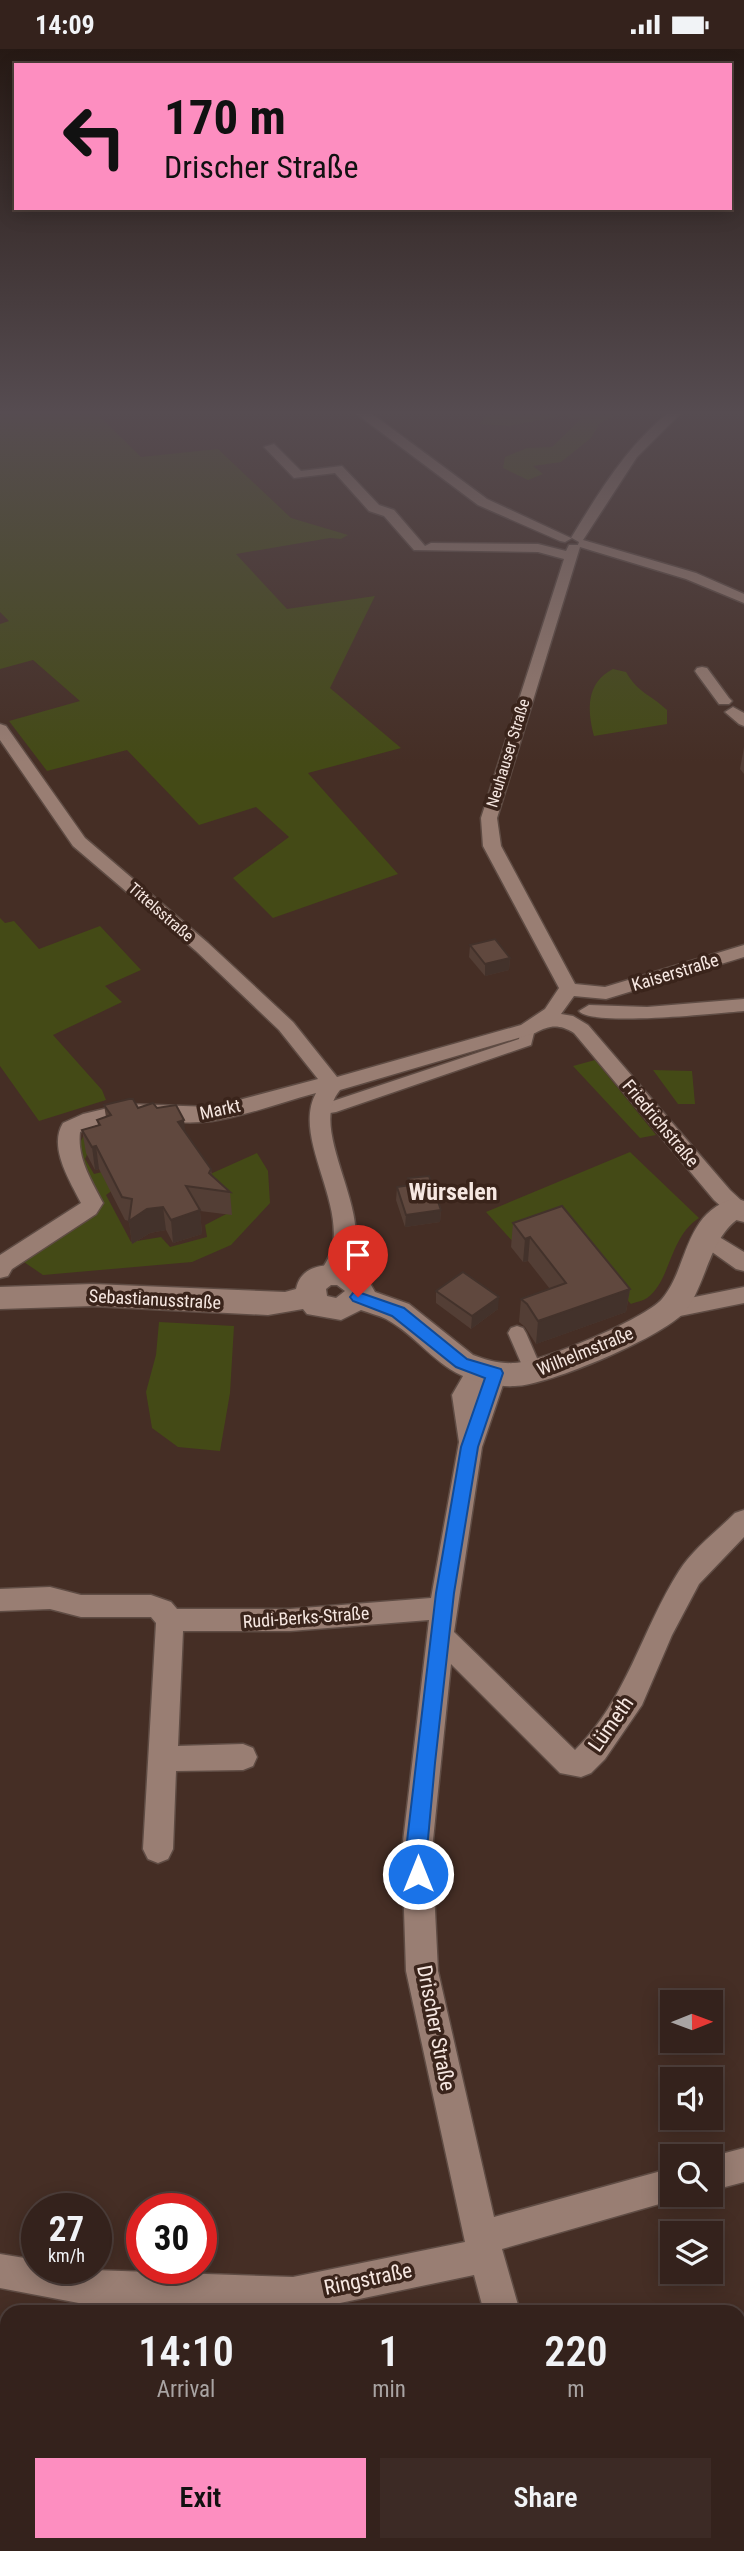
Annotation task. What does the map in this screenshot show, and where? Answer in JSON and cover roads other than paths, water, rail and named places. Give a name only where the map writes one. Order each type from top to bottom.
[{"type":"street","points":[[406,529],[425,547],[569,545]]},
{"type":"street","points":[[537,529],[569,545],[691,576],[744,599]]},
{"type":"street","name":"Neuhauser Straße","points":[[568,988],[492,846],[489,818],[569,545],[580,529]]},
{"type":"street","points":[[702,671],[734,711]]},
{"type":"street","name":"Tittelsstraße","points":[[0,729],[79,842],[202,947],[286,1026],[329,1094]]},
{"type":"street","name":"Kaiserstraße","points":[[568,988],[588,993],[606,993],[744,951]]},
{"type":"street","points":[[537,1024],[560,1006],[568,988]]},
{"type":"street","name":"Kaiserstraße","points":[[585,1020],[606,993]]},
{"type":"street","name":"Markt","points":[[0,1270],[3,1264],[88,1209],[92,1203],[74,1167],[68,1143],[70,1128],[111,1111],[127,1109],[193,1115],[212,1114],[329,1094],[537,1024],[744,1005]]},
{"type":"street","name":"Friedrichstraße","points":[[585,1020],[739,1211]]},
{"type":"street","points":[[329,1094],[318,1129],[335,1178],[344,1238],[338,1262],[330,1274],[312,1284],[310,1296],[318,1306],[333,1310],[348,1307],[360,1291],[354,1280],[347,1276],[330,1274]]},
{"type":"street","points":[[670,1310],[706,1237],[722,1215],[739,1211]]},
{"type":"street","points":[[706,1237],[744,1263]]},
{"type":"street","name":"Sebastianusstraße","points":[[0,1298],[93,1295],[268,1304],[285,1303],[310,1296]]},
{"type":"street","name":"Wilhelmstraße","points":[[486,1372],[514,1375],[534,1372],[617,1340],[670,1310],[744,1295]]},
{"type":"street","points":[[358,1297],[398,1312],[462,1363],[486,1372]]},
{"type":"street","points":[[517,1333],[534,1372]]},
{"type":"street","name":"Drischer Straße","points":[[486,1372],[470,1447],[441,1622],[416,1850],[422,1971],[483,2246],[500,2305]]},
{"type":"street","name":"Lümeth","points":[[441,1622],[570,1764],[581,1764],[595,1750],[632,1696],[660,1631],[690,1576],[744,1520]]},
{"type":"street","name":"Rudi-Berks-Straße","points":[[0,1600],[50,1598],[81,1607],[151,1606],[162,1610],[170,1620],[441,1622]]},
{"type":"street","points":[[158,1849],[170,1620]]},
{"type":"street","points":[[162,1759],[243,1757]]},
{"type":"street","points":[[723,2171],[744,2165]]},
{"type":"street","name":"Ringstraße","points":[[0,2271],[84,2286],[293,2295],[483,2246],[660,2189]]},
{"type":"district","name":"Würselen","points":[[453,1192]]}]
